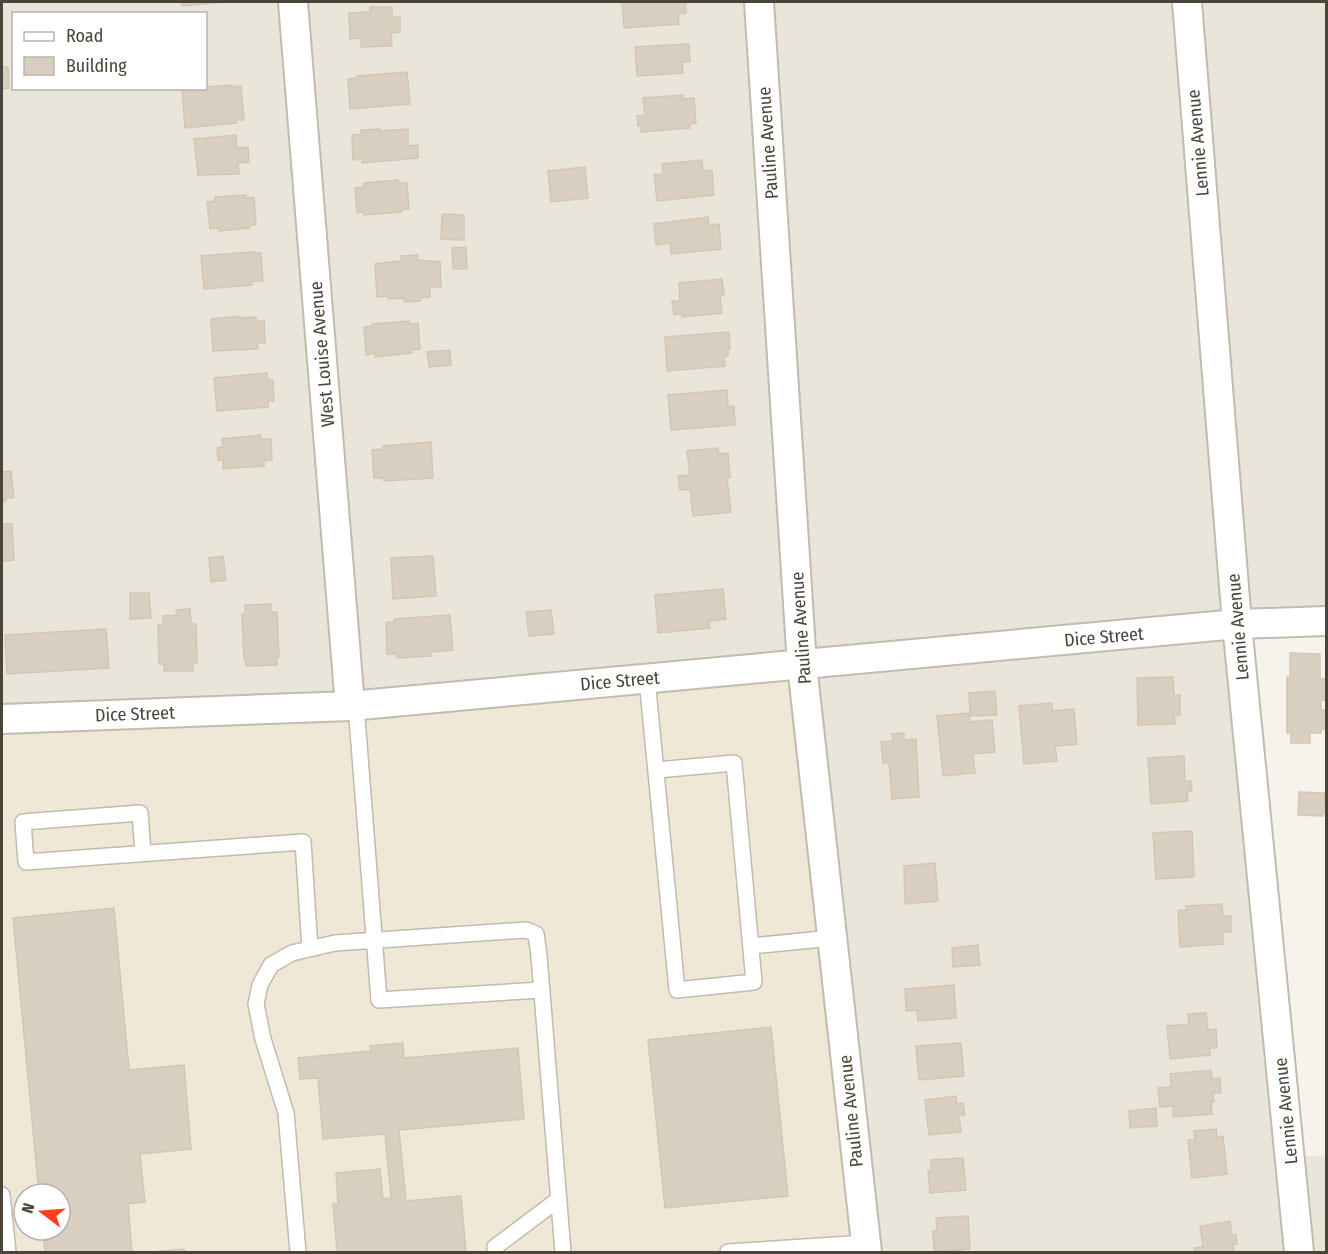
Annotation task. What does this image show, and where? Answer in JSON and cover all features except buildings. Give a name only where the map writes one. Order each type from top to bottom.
[{"type":"street","name":"West Louise Avenue","points":[[293,2],[353,706]]},
{"type":"street","name":"Pauline Avenue","points":[[759,2],[802,665],[866,1248]]},
{"type":"street","name":"Lennie Avenue","points":[[1187,2],[1237,624],[1299,1252]]},
{"type":"street","name":"Dice Street","points":[[2,719],[353,706],[1237,624],[1326,621]]},
{"type":"lane","points":[[647,679],[677,990],[754,982],[734,763],[657,770]]},
{"type":"lane","points":[[353,706],[379,1000],[542,990]]},
{"type":"lane","points":[[143,853],[140,813],[23,822],[26,862],[303,842],[310,949]]},
{"type":"lane","points":[[298,1252],[286,1113],[263,1039],[256,1004],[260,985],[271,965],[292,953],[335,944],[526,930],[536,934],[563,1252]]},
{"type":"lane","points":[[751,946],[832,938]]},
{"type":"lane","points":[[2,1195],[8,1252]]},
{"type":"lane","points":[[496,1252],[495,1247],[559,1199]]},
{"type":"lane","points":[[728,1252],[866,1248]]},
{"type":"shaded area","points":[[2,2],[1326,2],[1326,621],[1238,624],[1291,1157],[1326,1155],[1326,1252],[867,1252],[2,719]]},
{"type":"shaded area","points":[[802,665],[867,1252],[2,1252],[2,717]]}]
